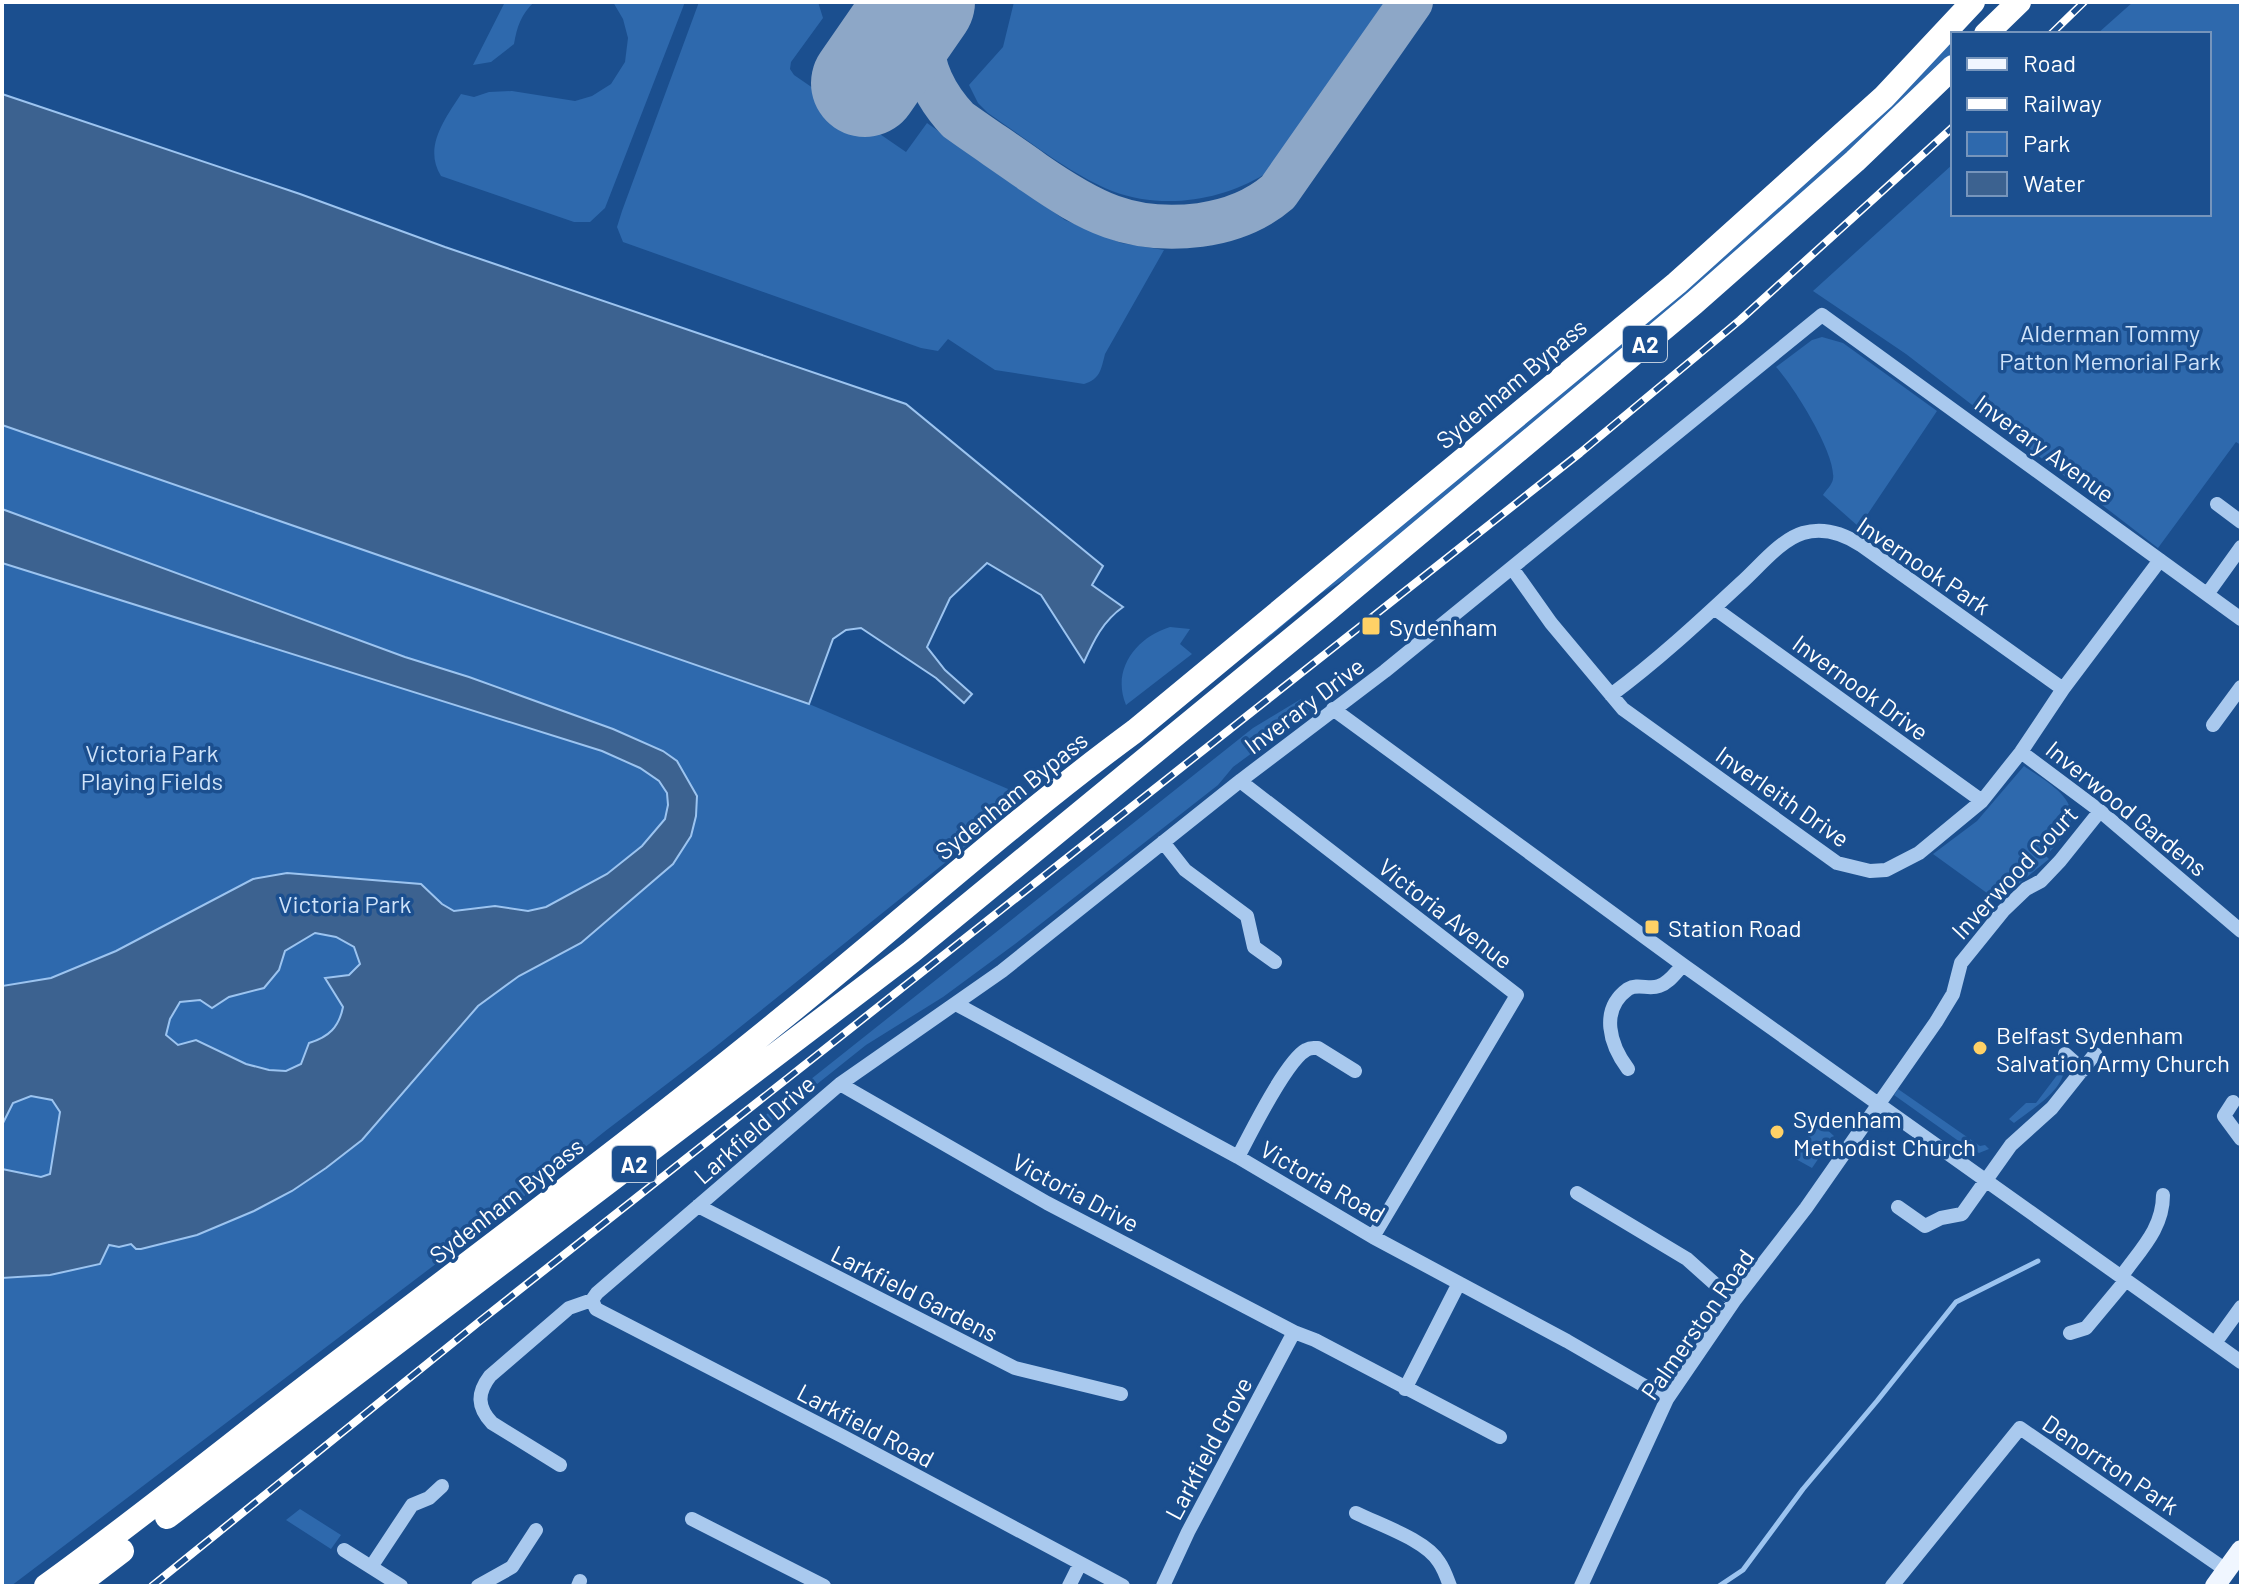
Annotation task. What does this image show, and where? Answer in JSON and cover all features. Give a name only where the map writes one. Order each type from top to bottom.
[{"type":"highway","name":"Sydenham Bypass","points":[[46,1586],[137,1521],[348,1354],[449,1280],[711,1076],[1085,768],[1135,731],[1718,247],[1884,97],[1973,2]]},
{"type":"highway","points":[[1988,32],[2019,2]]},
{"type":"highway","name":"Sydenham Bypass","points":[[76,1586],[911,952],[1694,303],[1855,161],[1951,69]]},
{"type":"main road","points":[[2221,1578],[2241,1550]]},
{"type":"street","name":"Inverary Avenue","points":[[1822,315],[1883,356],[2241,619]]},
{"type":"street","name":"Inverary Drive","points":[[956,1004],[1385,671],[1822,315]]},
{"type":"street","points":[[2217,504],[2241,522]]},
{"type":"street","name":"Invernook Park","points":[[1611,695],[1665,652],[1791,540],[1801,533],[1834,532],[1861,545],[2063,689]]},
{"type":"street","points":[[2208,593],[2241,547]]},
{"type":"street","name":"Inverleith Drive","points":[[1512,568],[1551,623],[1611,695],[1639,722],[1837,863],[1878,871],[1919,853],[1982,801],[2160,560]]},
{"type":"street","name":"Invernook Drive","points":[[1714,608],[1982,801]]},
{"type":"street","points":[[2213,725],[2241,687]]},
{"type":"street","points":[[1333,709],[1683,965],[2241,1362]]},
{"type":"street","name":"Inverwood Gardens","points":[[2021,752],[2100,811],[2241,931]]},
{"type":"street","name":"Victoria Avenue","points":[[1240,781],[1517,995],[1373,1237]]},
{"type":"street","name":"Inverwood Court","points":[[1961,963],[2003,911],[2026,889],[2041,881],[2060,861],[2100,811]]},
{"type":"street","points":[[1163,842],[1185,870],[1247,916],[1254,947],[1275,962]]},
{"type":"street","name":"Palmerston Road","points":[[1581,1586],[1667,1399],[1734,1301],[1806,1208],[1953,994],[1961,963]]},
{"type":"street","points":[[1628,1069],[1615,1051],[1610,1018],[1618,1000],[1630,988],[1658,987],[1666,983],[1683,965]]},
{"type":"street","name":"Victoria Road","points":[[956,1004],[1238,1157],[1373,1237],[1667,1399]]},
{"type":"street","name":"Larkfield Drive","points":[[560,1465],[492,1423],[483,1414],[479,1402],[480,1389],[490,1376],[569,1308],[592,1300],[840,1084],[956,1004]]},
{"type":"street","points":[[1238,1157],[1292,1065],[1305,1051],[1318,1048],[1355,1071]]},
{"type":"street","points":[[1601,1061],[1615,1051]]},
{"type":"street","points":[[2065,1054],[2083,1070]]},
{"type":"street","points":[[1898,1207],[1925,1226],[1941,1218],[1962,1214],[2016,1139],[2052,1108],[2095,1054]]},
{"type":"street","name":"Victoria Drive","points":[[840,1084],[1047,1203],[1500,1437]]},
{"type":"street","points":[[2233,1102],[2224,1116],[2241,1139]]},
{"type":"street","points":[[1577,1193],[1687,1259],[1734,1301]]},
{"type":"street","points":[[2070,1333],[2086,1328],[2123,1278],[2159,1224],[2163,1195]]},
{"type":"street","name":"Larkfield Gardens","points":[[698,1206],[1015,1368],[1121,1394]]},
{"type":"street","points":[[1405,1389],[1459,1283]]},
{"type":"street","name":"Larkfield Road","points":[[592,1300],[596,1309],[1123,1586]]},
{"type":"street","points":[[2215,1343],[2241,1307]]},
{"type":"street","name":"Larkfield Grove","points":[[1163,1586],[1188,1532],[1294,1332]]},
{"type":"street","name":"Denorrton Park","points":[[1892,1586],[2020,1428],[2221,1578]]},
{"type":"street","points":[[371,1567],[412,1505],[429,1498],[442,1486]]},
{"type":"street","points":[[1356,1513],[1431,1552],[1439,1561],[1450,1586]]},
{"type":"street","points":[[692,1519],[824,1586]]},
{"type":"street","points":[[478,1586],[512,1567],[536,1530]]},
{"type":"street","points":[[344,1550],[401,1586]]},
{"type":"street","points":[[1069,1586],[1080,1564]]},
{"type":"green space","points":[[505,2],[534,2],[520,21],[514,44],[491,62],[473,65]]},
{"type":"green space","points":[[613,2],[685,2],[605,208],[590,222],[574,222],[441,176],[436,165],[435,144],[443,123],[461,94],[474,97],[489,92],[512,91],[575,101],[592,96],[611,84],[625,62],[628,38],[623,19]]},
{"type":"green space","points":[[699,2],[818,2],[823,18],[791,62],[790,69],[794,75],[906,152],[927,123],[1065,220],[1121,243],[1164,250],[1105,354],[1097,377],[1084,384],[995,370],[948,339],[938,351],[921,348],[623,242],[617,227],[622,211]]},
{"type":"green space","points":[[1014,2],[1385,2],[1265,174],[1229,191],[1191,200],[1171,201],[1131,197],[1096,184],[1048,155],[978,103],[969,85],[1003,47]]},
{"type":"green space","name":"Alderman Tommy Patton Memorial Park","points":[[2133,2],[2241,2],[2241,445],[2236,442],[2158,548],[1906,354],[1813,291],[1951,166],[1951,216],[2211,216],[2211,32],[2099,32]]},
{"type":"green space","points":[[1951,40],[1951,56],[1729,263],[1353,574],[1320,594],[1260,645],[1258,641]]},
{"type":"green space","points":[[1822,337],[1843,343],[1937,411],[1859,527],[1823,495],[1833,479],[1828,454],[1803,404],[1776,367],[1812,340]]},
{"type":"green space","name":"Victoria Park","points":[[2,425],[809,704],[1027,797],[443,1261],[11,1586],[2,1586]]},
{"type":"green space","points":[[1170,627],[1190,629],[1180,644],[1192,654],[1126,705],[1122,679],[1130,656],[1147,638]]},
{"type":"green space","points":[[1301,699],[1309,711],[1233,767],[1218,785],[1015,944],[943,997],[866,1045],[757,1132],[752,1126],[1253,728]]},
{"type":"green space","points":[[2024,766],[2059,792],[2071,809],[2071,819],[2065,833],[2046,856],[2049,859],[1998,901],[1933,854],[1977,821]]},
{"type":"green space","points":[[2064,1066],[2059,1083],[2046,1099],[2014,1123],[2009,1119],[2026,1103],[2036,1103]]},
{"type":"green space","points":[[1898,1089],[1980,1146],[1985,1145],[1989,1149],[1979,1153],[1967,1147],[1894,1095]]},
{"type":"green space","points":[[1823,1126],[1834,1136],[1812,1168],[1794,1158],[1812,1131]]},
{"type":"green space","points":[[300,1509],[341,1535],[331,1549],[286,1520]]},
{"type":"water","points":[[2,94],[906,404],[1103,566],[1092,585],[1123,607],[1095,639],[1084,662],[1041,595],[987,563],[950,598],[927,647],[945,670],[972,694],[964,703],[936,678],[861,628],[846,630],[833,639],[809,704],[2,425]]},
{"type":"water","points":[[2,509],[405,657],[613,729],[663,751],[677,761],[697,796],[691,836],[673,864],[581,943],[519,976],[478,1006],[362,1140],[292,1191],[197,1235],[141,1249],[131,1244],[119,1247],[109,1245],[100,1264],[50,1275],[2,1278],[2,1169],[41,1177],[50,1174],[60,1112],[52,1100],[31,1096],[13,1103],[2,1125],[2,986],[51,978],[116,951],[253,879],[287,873],[421,884],[454,911],[495,906],[528,911],[546,907],[607,874],[642,846],[665,819],[668,805],[667,793],[659,781],[640,768],[602,751],[2,563]],"holes":[[[315,933],[336,937],[354,947],[360,964],[349,975],[325,978],[343,1007],[336,1026],[322,1038],[309,1043],[301,1064],[286,1071],[269,1070],[246,1064],[196,1040],[178,1045],[166,1035],[170,1019],[180,1002],[200,1000],[212,1008],[229,997],[264,988],[279,970],[285,951]]]},
{"type":"waterway","points":[[1719,1586],[1743,1570],[1803,1489],[1956,1302],[2038,1261]]},
{"type":"taxiway","points":[[928,2],[922,34],[926,65],[938,94],[958,120],[1054,187],[1092,209],[1131,223],[1175,227],[1232,218],[1261,205],[1278,192],[1411,2]]},
{"type":"runway","points":[[865,83],[921,2]]},
{"type":"railway","points":[[2053,32],[2084,2]]},
{"type":"railway","points":[[152,1586],[480,1321],[1580,453],[1740,320],[1951,129]]},
{"type":"place","name":"Sydenham","points":[[1371,626]]},
{"type":"place","name":"Station Road","points":[[1652,927]]},
{"type":"place","name":"Belfast Sydenham Salvation Army Church","points":[[1980,1048]]},
{"type":"place","name":"Sydenham Methodist Church","points":[[1777,1132]]},
{"type":"park label","name":"Victoria Park Playing Fields","points":[[152,766]]}]
